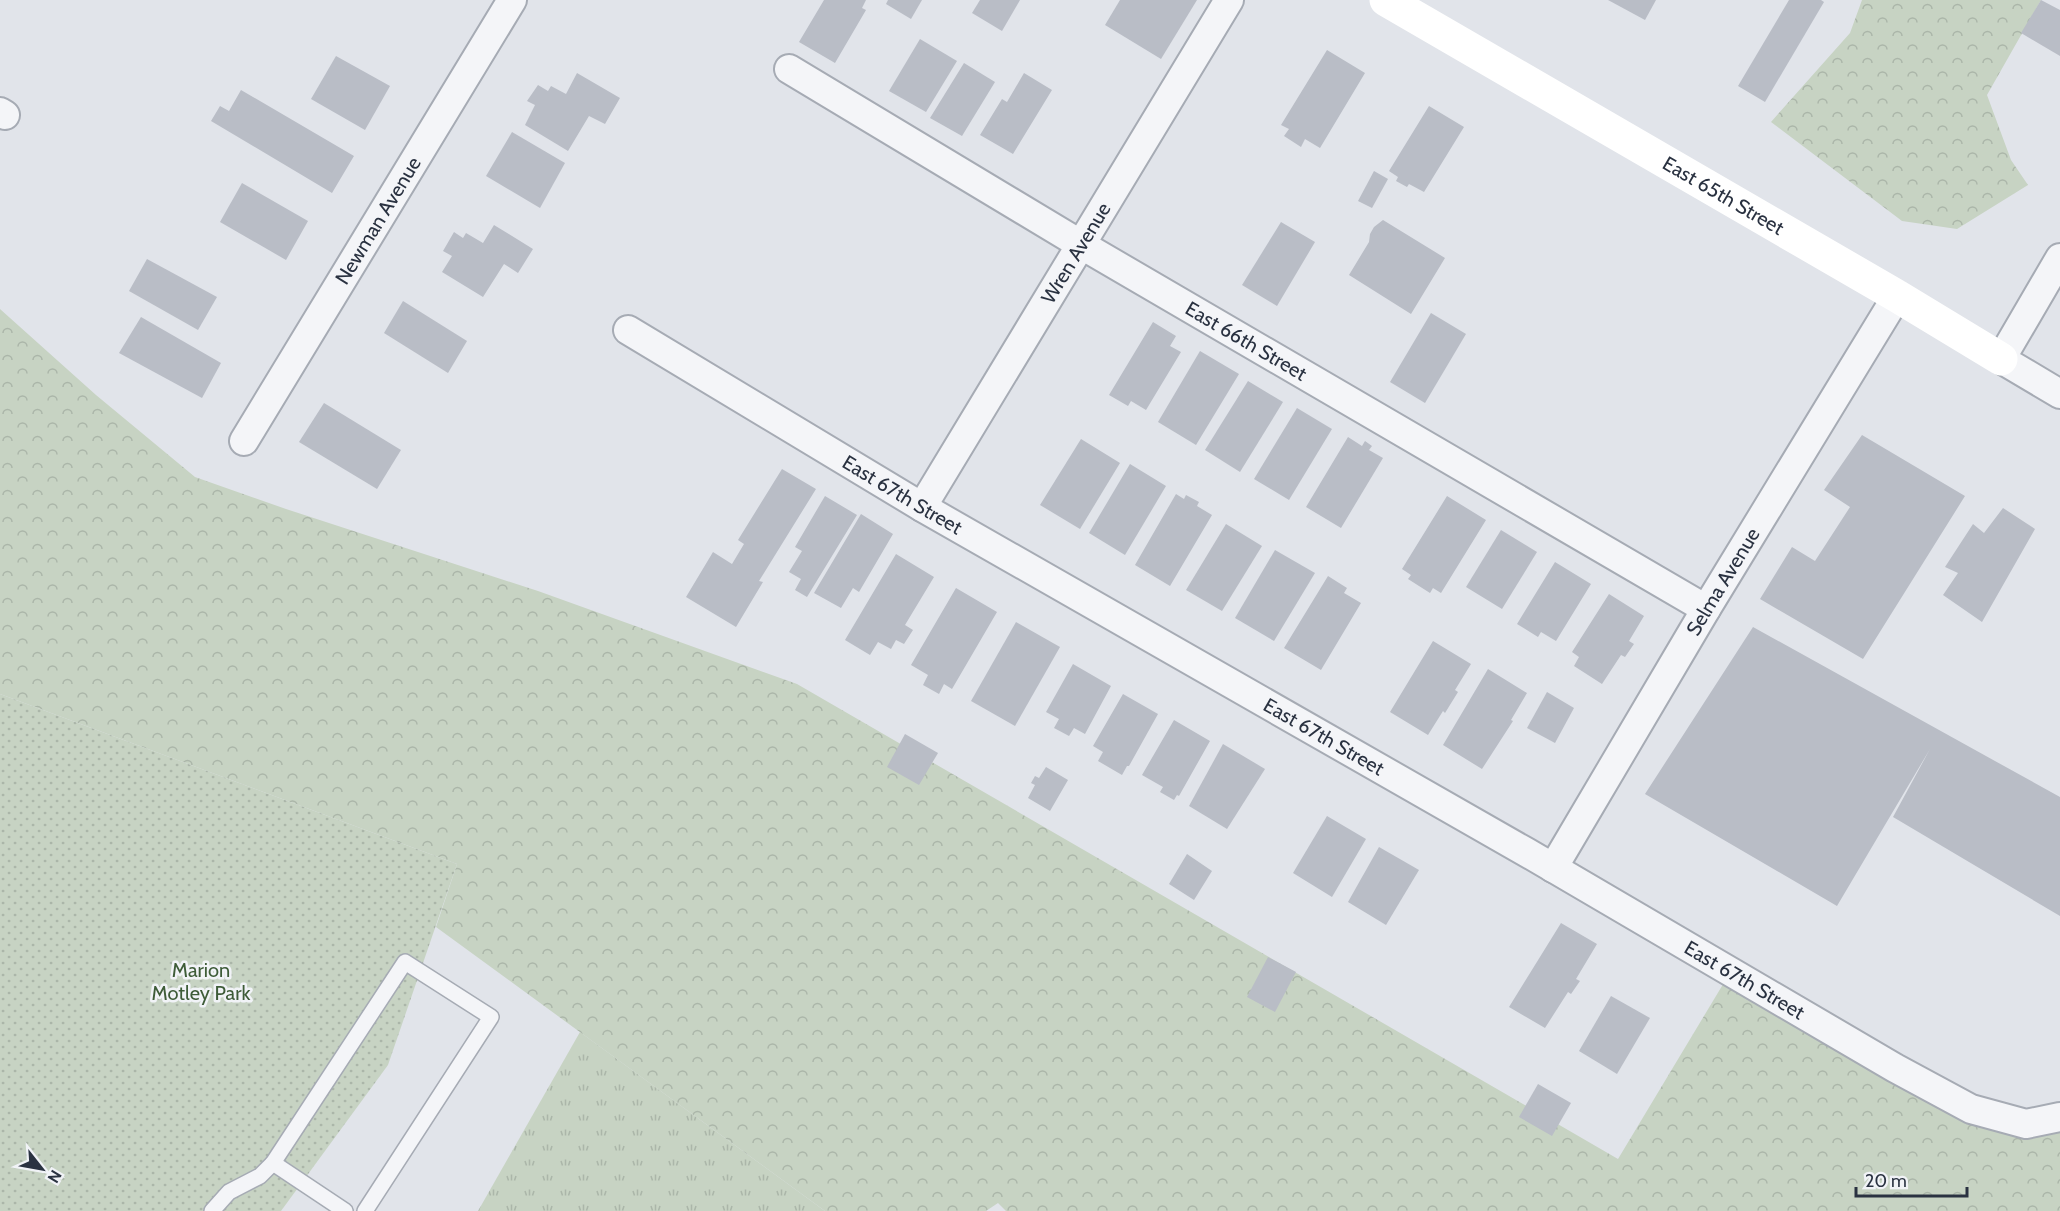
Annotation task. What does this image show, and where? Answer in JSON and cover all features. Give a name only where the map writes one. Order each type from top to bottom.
[{"type":"street","name":"Newman Avenue","points":[[244,441],[512,0]]},
{"type":"street","name":"Wren Avenue","points":[[922,507],[1229,0]]},
{"type":"street","name":"East 65th Street","points":[[1386,0],[1897,296],[2060,394]]},
{"type":"street","name":"East 66th Street","points":[[789,69],[1080,244],[1706,609]]},
{"type":"street","points":[[2001,359],[2060,258]]},
{"type":"street","name":"Selma Avenue","points":[[1553,868],[1706,609],[1897,296]]},
{"type":"street","name":"East 67th Street","points":[[628,330],[922,507],[1553,868],[1895,1068],[1971,1109],[2026,1124],[2060,1117]]},
{"type":"lane","points":[[212,1211],[229,1192],[260,1176],[273,1163],[405,962],[491,1017],[365,1211]]},
{"type":"lane","points":[[273,1163],[345,1211]]},
{"type":"green space","points":[[1862,0],[2041,0],[1987,95],[2011,160],[2028,185],[1957,229],[1902,221],[1771,122],[1850,33]]},
{"type":"green space","points":[[0,309],[96,395],[195,477],[538,591],[797,684],[1618,1159],[1731,971],[1971,1109],[2060,1117],[2060,1211],[1006,1211],[998,1203],[986,1211],[825,1211],[436,927],[457,864],[0,694]]},
{"type":"green space","name":"Marion Motley Park","points":[[0,694],[457,864],[388,1065],[281,1211],[0,1211]]},
{"type":"green space","points":[[580,1032],[825,1211],[478,1211]]},
{"type":"building","points":[[824,0],[866,0],[862,8],[866,10],[835,63],[799,42]]},
{"type":"building","points":[[888,0],[922,0],[911,19],[886,4]]},
{"type":"building","points":[[980,0],[1020,0],[1002,31],[972,13]]},
{"type":"building","points":[[1120,0],[1197,0],[1161,59],[1105,25]]},
{"type":"building","points":[[1608,0],[1656,0],[1645,20]]},
{"type":"building","points":[[1789,0],[1821,0],[1824,2],[1765,102],[1738,86]]},
{"type":"building","points":[[2041,0],[2060,10],[2060,56],[2021,33]]},
{"type":"building","points":[[920,39],[957,61],[926,112],[889,91]]},
{"type":"building","points":[[1327,50],[1365,73],[1320,148],[1305,139],[1301,147],[1284,136],[1289,129],[1281,125]]},
{"type":"building","points":[[336,56],[390,86],[365,130],[311,99]]},
{"type":"building","points":[[964,63],[995,82],[962,136],[930,118]]},
{"type":"building","points":[[577,73],[620,98],[605,124],[589,116],[568,151],[525,125],[535,105],[527,101],[538,85],[548,91],[551,86],[566,94]]},
{"type":"building","points":[[1024,73],[1052,90],[1013,154],[980,135],[1002,99],[1007,102]]},
{"type":"building","points":[[241,90],[354,156],[332,193],[211,121],[220,106],[229,111]]},
{"type":"building","points":[[1429,106],[1464,127],[1424,192],[1409,184],[1407,187],[1396,181],[1398,177],[1389,171]]},
{"type":"building","points":[[512,132],[565,163],[540,208],[486,176]]},
{"type":"building","points":[[1374,171],[1388,179],[1372,208],[1358,201]]},
{"type":"building","points":[[242,183],[308,221],[286,260],[220,222]]},
{"type":"building","points":[[1383,220],[1445,258],[1411,314],[1349,275],[1369,242],[1374,227]]},
{"type":"building","points":[[1281,222],[1315,242],[1277,306],[1242,285]]},
{"type":"building","points":[[494,225],[533,249],[518,273],[504,264],[483,297],[442,272],[452,256],[443,251],[454,232],[463,238],[466,233],[483,243]]},
{"type":"building","points":[[147,259],[217,297],[198,330],[129,291]]},
{"type":"building","points":[[403,301],[467,341],[448,373],[384,333]]},
{"type":"building","points":[[1431,313],[1466,334],[1425,403],[1390,382]]},
{"type":"building","points":[[141,317],[221,363],[202,398],[119,353]]},
{"type":"building","points":[[1153,322],[1176,336],[1170,346],[1181,352],[1146,410],[1131,401],[1128,406],[1109,395]]},
{"type":"building","points":[[1200,351],[1239,374],[1196,445],[1158,422]]},
{"type":"building","points":[[1248,381],[1283,402],[1240,472],[1205,450]]},
{"type":"building","points":[[324,403],[401,450],[377,489],[299,442]]},
{"type":"building","points":[[1297,408],[1332,429],[1289,500],[1254,479]]},
{"type":"building","points":[[1862,435],[1965,496],[1863,659],[1760,599],[1792,547],[1815,561],[1850,507],[1824,490]]},
{"type":"building","points":[[1348,437],[1362,446],[1365,441],[1372,446],[1369,450],[1383,458],[1341,528],[1306,507]]},
{"type":"building","points":[[1081,439],[1120,463],[1080,529],[1040,505]]},
{"type":"building","points":[[1130,464],[1166,486],[1125,555],[1089,533]]},
{"type":"building","points":[[782,469],[816,489],[759,581],[763,582],[736,627],[686,597],[713,552],[732,564],[744,544],[738,540]]},
{"type":"building","points":[[1176,494],[1184,499],[1186,495],[1199,502],[1197,506],[1212,515],[1170,586],[1135,565]]},
{"type":"building","points":[[825,496],[857,515],[807,597],[795,590],[801,579],[789,572],[802,551],[795,547]]},
{"type":"building","points":[[1447,496],[1486,520],[1441,593],[1433,588],[1430,593],[1408,579],[1411,575],[1402,569]]},
{"type":"building","points":[[2003,508],[2035,529],[1982,622],[1943,595],[1958,573],[1945,567],[1973,524],[1984,533]]},
{"type":"building","points":[[861,514],[893,534],[859,592],[853,588],[841,608],[814,593]]},
{"type":"building","points":[[1226,524],[1262,546],[1222,611],[1186,590]]},
{"type":"building","points":[[1501,530],[1537,552],[1502,609],[1466,587]]},
{"type":"building","points":[[1275,550],[1315,573],[1274,641],[1235,618]]},
{"type":"building","points":[[896,554],[934,577],[905,625],[913,630],[904,644],[896,640],[891,649],[878,642],[870,655],[845,640]]},
{"type":"building","points":[[1555,562],[1591,584],[1556,641],[1541,632],[1538,637],[1517,624]]},
{"type":"building","points":[[1328,576],[1347,588],[1344,593],[1361,603],[1321,670],[1284,648]]},
{"type":"building","points":[[956,588],[997,612],[952,689],[944,684],[939,694],[923,685],[928,675],[911,665]]},
{"type":"building","points":[[1609,594],[1644,616],[1629,641],[1634,644],[1625,657],[1621,655],[1602,684],[1574,666],[1579,657],[1572,652]]},
{"type":"building","points":[[1016,622],[1060,647],[1015,726],[971,701]]},
{"type":"building","points":[[1753,627],[2060,797],[2060,916],[1893,817],[1930,749],[1837,906],[1645,794]]},
{"type":"building","points":[[1433,641],[1471,664],[1455,690],[1458,692],[1428,735],[1390,712]]},
{"type":"building","points":[[1073,664],[1111,686],[1085,734],[1074,728],[1069,736],[1054,728],[1059,719],[1046,712]]},
{"type":"building","points":[[1488,669],[1527,693],[1511,720],[1513,721],[1482,769],[1443,745]]},
{"type":"building","points":[[1547,692],[1574,708],[1555,743],[1527,728]]},
{"type":"building","points":[[1123,694],[1158,714],[1122,775],[1098,761],[1103,752],[1093,746]]},
{"type":"building","points":[[1174,720],[1210,741],[1179,796],[1177,795],[1174,800],[1160,792],[1163,787],[1142,775]]},
{"type":"building","points":[[905,734],[938,753],[919,785],[887,767]]},
{"type":"building","points":[[1223,744],[1265,769],[1227,829],[1189,806]]},
{"type":"building","points":[[1046,767],[1068,780],[1050,811],[1028,798],[1035,785],[1031,783],[1035,776],[1039,778]]},
{"type":"building","points":[[1327,816],[1366,839],[1332,897],[1293,873]]},
{"type":"building","points":[[1379,847],[1419,870],[1386,925],[1348,902]]},
{"type":"building","points":[[1187,854],[1212,871],[1194,900],[1169,884]]},
{"type":"building","points":[[1561,923],[1597,944],[1576,979],[1580,981],[1571,994],[1568,992],[1545,1028],[1509,1007]]},
{"type":"building","points":[[1268,957],[1296,972],[1275,1012],[1247,997]]},
{"type":"building","points":[[1611,996],[1650,1018],[1617,1074],[1579,1051]]},
{"type":"building","points":[[1538,1084],[1571,1103],[1552,1136],[1519,1117]]}]
